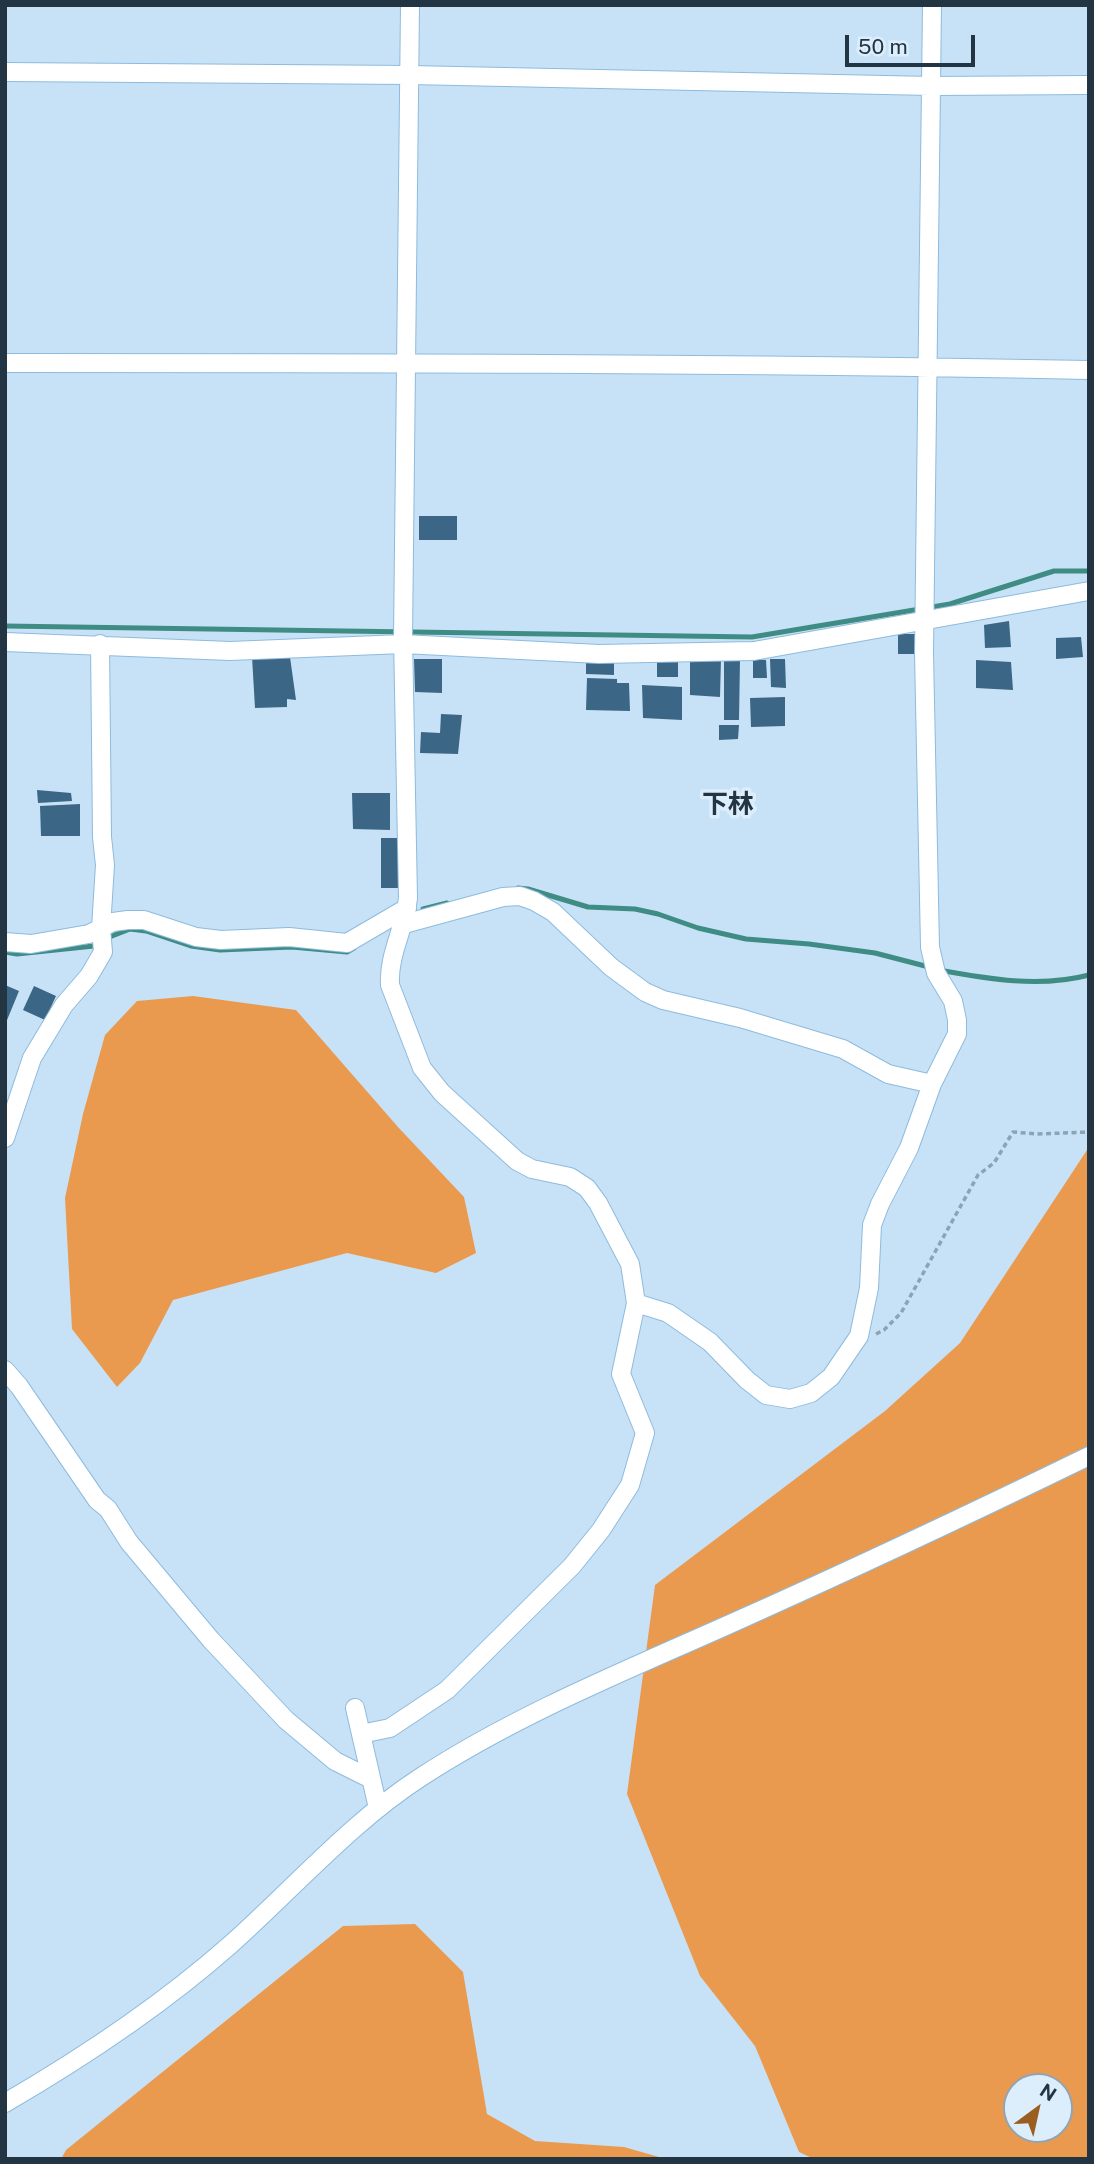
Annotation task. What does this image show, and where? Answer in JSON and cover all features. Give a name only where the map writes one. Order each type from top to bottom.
[{"type":"street","points":[[361,1734],[390,1728],[447,1690],[572,1566],[601,1530],[631,1485],[645,1433],[621,1374],[636,1303],[630,1264],[598,1203],[587,1188],[570,1177],[532,1169],[517,1161],[442,1093],[422,1068],[390,985],[391,958],[405,916],[403,635],[410,5]]},
{"type":"street","points":[[636,1303],[668,1313],[710,1342],[747,1380],[766,1395],[790,1399],[811,1393],[831,1377],[859,1336],[869,1287],[872,1225],[909,1148],[932,1084],[957,1034],[953,1001],[935,967],[930,947],[925,612],[932,5]]},
{"type":"street","points":[[5,72],[410,75],[932,86],[1089,85]]},
{"type":"street","points":[[5,363],[407,363],[1089,370]]},
{"type":"street","points":[[5,642],[230,651],[403,635],[599,654],[754,651],[925,612],[1089,591]]},
{"type":"street","points":[[5,1138],[32,1058],[64,1005],[89,976],[103,952],[105,865],[102,837],[100,645]]},
{"type":"street","points":[[102,937],[113,922],[144,920],[196,937],[221,940],[289,937],[347,943],[405,916],[520,896],[553,912],[611,967],[645,992],[663,1000],[740,1018],[843,1049],[888,1074],[932,1084]]},
{"type":"street","points":[[5,942],[31,944],[89,934],[102,937]]},
{"type":"street","points":[[5,1370],[19,1386],[97,1500],[108,1509],[129,1542],[211,1640],[286,1720],[335,1761],[371,1779]]},
{"type":"street","points":[[5,2103],[142,2017],[229,1946],[378,1808],[447,1761],[518,1721],[824,1582],[1089,1456]]},
{"type":"street","points":[[355,1708],[378,1808]]},
{"type":"path","points":[[859,1336],[871,1336],[884,1330],[901,1312],[978,1175],[994,1163],[1013,1132],[1089,1132]]},
{"type":"shaded area","points":[[193,996],[296,1010],[398,1127],[464,1197],[476,1253],[436,1273],[347,1253],[173,1300],[140,1363],[117,1387],[72,1329],[65,1198],[83,1114],[105,1035],[137,1001]]},
{"type":"shaded area","points":[[1089,1147],[1089,2159],[814,2159],[799,2152],[755,2046],[700,1976],[627,1794],[655,1585],[885,1411],[960,1343]]},
{"type":"shaded area","points":[[415,1924],[463,1972],[487,2114],[535,2141],[624,2147],[666,2159],[61,2159],[66,2150],[343,1926]]},
{"type":"building","points":[[419,516],[457,516],[457,540],[419,540]]},
{"type":"building","points":[[1009,621],[1011,647],[985,648],[984,625]]},
{"type":"building","points":[[898,634],[917,634],[917,654],[898,654]]},
{"type":"building","points":[[1081,637],[1083,657],[1056,659],[1056,638]]},
{"type":"building","points":[[252,657],[290,657],[296,700],[287,699],[287,707],[255,708]]},
{"type":"building","points":[[690,657],[721,658],[720,697],[690,695]]},
{"type":"building","points":[[724,658],[740,659],[739,720],[724,720]]},
{"type":"building","points":[[414,659],[442,659],[442,693],[415,692]]},
{"type":"building","points":[[586,659],[614,661],[614,675],[586,674]]},
{"type":"building","points":[[753,659],[766,660],[767,678],[753,678]]},
{"type":"building","points":[[770,659],[785,659],[786,688],[771,687]]},
{"type":"building","points":[[976,660],[1011,662],[1013,690],[976,688]]},
{"type":"building","points":[[657,661],[678,661],[678,677],[657,677]]},
{"type":"building","points":[[587,678],[617,679],[617,683],[629,683],[630,711],[586,710]]},
{"type":"building","points":[[642,685],[682,687],[682,720],[643,718]]},
{"type":"building","points":[[785,697],[785,726],[751,727],[750,698]]},
{"type":"building","points":[[441,714],[462,715],[458,754],[420,753],[421,732],[440,733]]},
{"type":"building","points":[[719,725],[739,725],[738,739],[719,740]]},
{"type":"building","points":[[37,790],[71,793],[72,801],[38,803]]},
{"type":"building","points":[[352,793],[390,793],[390,830],[353,829]]},
{"type":"building","points":[[80,804],[80,836],[41,836],[40,806]]},
{"type":"building","points":[[381,838],[400,838],[400,888],[381,888]]},
{"type":"building","points":[[5,985],[19,991],[5,1025]]},
{"type":"building","points":[[34,986],[56,996],[45,1020],[23,1010]]},
{"type":"waterway","points":[[5,626],[752,637],[950,604],[1054,571],[1089,571]]},
{"type":"waterway","points":[[518,888],[588,907],[635,909],[658,914],[698,928],[746,939],[875,953],[929,967]]},
{"type":"waterway","points":[[423,909],[447,903]]},
{"type":"waterway","points":[[107,938],[130,929],[146,931],[191,946],[220,950],[292,947],[347,952],[354,948]]},
{"type":"waterway","points":[[5,952],[17,954],[94,946],[99,943]]},
{"type":"waterway","points":[[939,970],[1033,982],[1089,975]]},
{"type":"district","name":"下林","points":[[728,805]]}]
